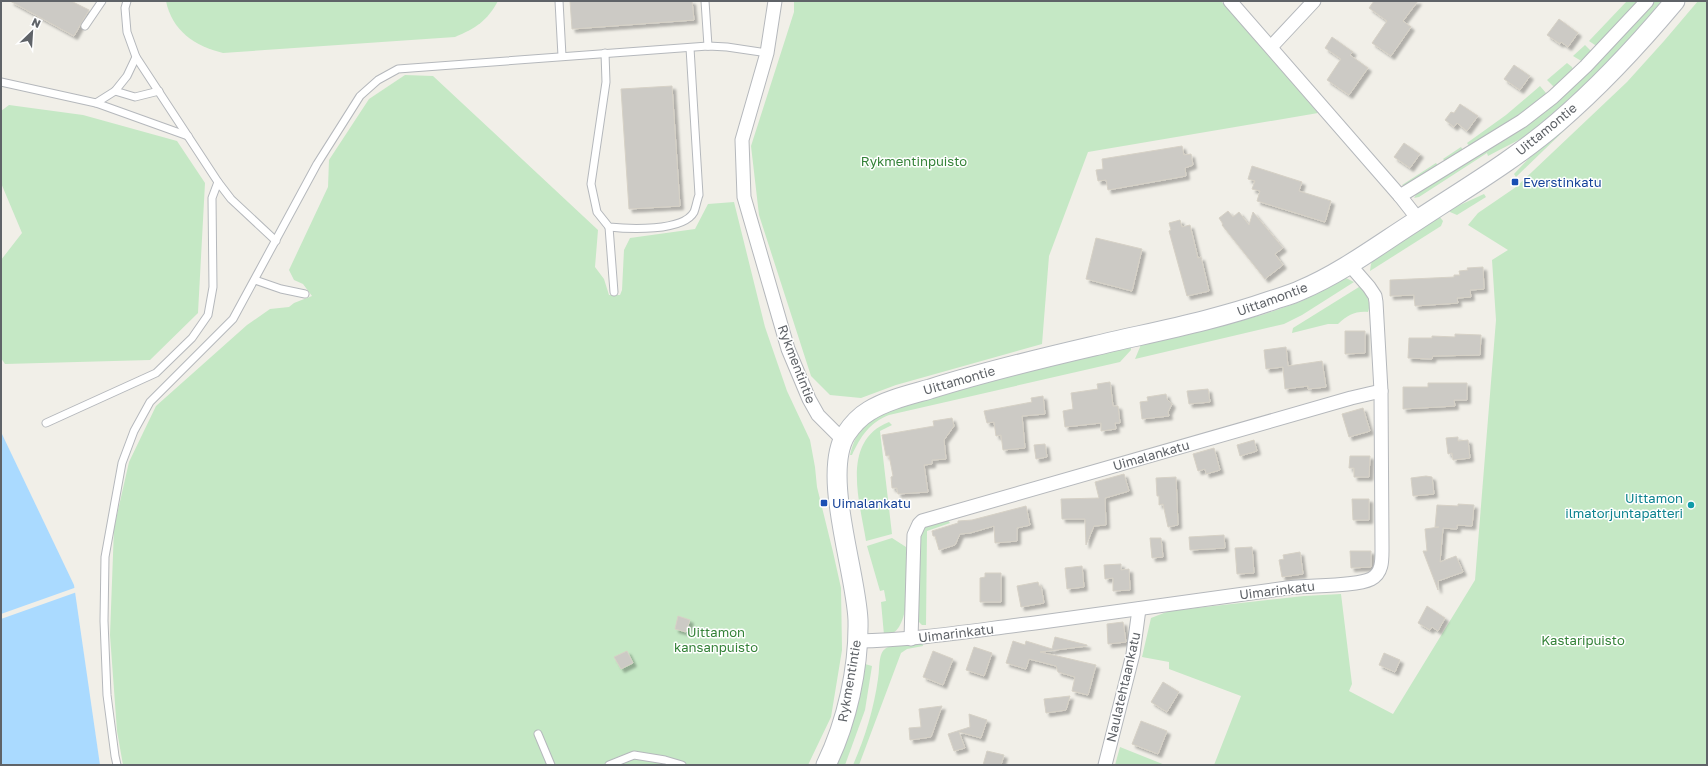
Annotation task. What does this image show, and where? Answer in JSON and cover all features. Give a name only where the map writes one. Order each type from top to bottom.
[{"type":"street","name":"Rykmentintie","points":[[775,1],[767,53],[742,140],[744,197],[788,348],[809,399],[818,415],[843,440],[838,459],[837,480],[842,521],[856,594],[857,641],[851,685],[844,716],[834,748],[826,765]]},
{"type":"street","points":[[1230,1],[1271,46],[1288,68],[1400,196],[1418,219]]},
{"type":"street","points":[[1271,46],[1314,1]]},
{"type":"street","points":[[1400,196],[1522,121],[1553,97],[1586,66],[1648,1]]},
{"type":"street","name":"Uittamontie","points":[[843,440],[861,416],[894,400],[1017,363],[1236,313],[1301,290],[1349,264],[1418,219],[1503,163],[1557,123],[1630,52],[1675,1]]},
{"type":"street","name":"Uimarinkatu","points":[[857,641],[910,638],[1139,609],[1298,586],[1354,583],[1370,579],[1379,572],[1382,561],[1381,391],[1378,323],[1375,296],[1349,264]]},
{"type":"street","name":"Uimalankatu","points":[[910,638],[914,535],[922,521],[1351,398],[1381,391]]},
{"type":"street","name":"Naulatehtaankatu","points":[[1105,765],[1133,654],[1139,609]]},
{"type":"lane","points":[[85,26],[102,1]]},
{"type":"lane","points":[[127,1],[125,8],[127,32],[136,57],[218,182],[231,199],[276,241]]},
{"type":"lane","points":[[559,1],[562,56]]},
{"type":"lane","points":[[705,1],[708,46]]},
{"type":"lane","points":[[117,765],[114,756],[107,695],[104,613],[105,557],[122,463],[134,431],[150,402],[233,319],[317,164],[360,96],[378,80],[398,69],[708,46],[727,47],[767,53]]},
{"type":"lane","points":[[608,227],[633,230],[677,225],[693,214],[699,195],[699,175],[690,48]]},
{"type":"lane","points":[[605,53],[606,82],[591,184],[597,212],[608,227],[614,292]]},
{"type":"lane","points":[[96,103],[115,91],[127,76],[136,57]]},
{"type":"lane","points":[[1,82],[96,103],[188,136]]},
{"type":"lane","points":[[115,91],[135,97],[159,91]]},
{"type":"lane","points":[[46,423],[156,373],[192,338],[208,315],[213,287],[212,198],[218,182]]},
{"type":"lane","points":[[255,280],[281,289],[305,294]]},
{"type":"lane","points":[[538,734],[552,765]]},
{"type":"lane","points":[[609,765],[634,755],[665,760],[682,765]]},
{"type":"green space","points":[[166,1],[498,1],[485,19],[475,27],[455,37],[223,53],[203,46],[186,36],[174,21],[169,12]]},
{"type":"green space","name":"Rykmentinpuisto","points":[[794,1],[1221,1],[1318,113],[1088,152],[1049,256],[1042,344],[896,385],[861,398],[830,395],[811,376],[759,215],[751,146],[794,12]]},
{"type":"green space","points":[[1627,1],[1641,1],[1598,47],[1589,41]]},
{"type":"green space","points":[[1652,1],[1664,1],[1601,71],[1549,118],[1521,139],[1488,156],[1487,153],[1419,197],[1414,198],[1418,191],[1506,137]]},
{"type":"green space","name":"Kastaripuisto","points":[[1698,1],[1707,1],[1707,765],[1214,765],[1241,696],[1169,669],[1169,662],[1142,657],[1151,618],[1169,611],[1304,596],[1341,594],[1352,684],[1349,691],[1393,714],[1475,580],[1496,320],[1492,260],[1508,250],[1468,225],[1478,213],[1516,187],[1627,82]]},
{"type":"green space","points":[[1585,45],[1592,52],[1583,62],[1573,56]]},
{"type":"green space","points":[[1567,63],[1572,67],[1574,72],[1554,87],[1547,80]]},
{"type":"green space","name":"Uittamon kansanpuisto","points":[[405,75],[433,76],[598,230],[595,267],[604,279],[609,295],[620,295],[622,290],[624,250],[630,238],[695,229],[708,204],[734,202],[765,327],[787,391],[810,440],[817,487],[841,588],[842,650],[831,717],[808,765],[123,765],[117,731],[110,635],[114,528],[129,462],[156,406],[247,325],[270,309],[289,307],[294,303],[312,296],[303,284],[294,280],[289,270],[328,187],[329,160],[369,99]]},
{"type":"green space","points":[[1540,86],[1546,93],[1534,107],[1470,147],[1467,143],[1506,115]]},
{"type":"green space","points":[[9,105],[83,115],[177,141],[205,183],[198,313],[150,360],[5,364],[1,358],[1,260],[22,233],[1,183],[1,111]]},
{"type":"green space","points":[[1572,120],[1573,122],[1516,177],[1514,174],[1530,157]]},
{"type":"green space","points":[[1461,147],[1463,150],[1445,161],[1443,159]]},
{"type":"green space","points":[[1436,163],[1438,166],[1406,187],[1402,185]]},
{"type":"green space","points":[[1484,194],[1486,197],[1457,215],[1449,210]]},
{"type":"green space","points":[[1439,216],[1443,221],[1441,226],[1370,271],[1373,260]]},
{"type":"green space","points":[[1346,278],[1354,282],[1302,315],[1284,324],[1135,359],[1140,343],[1262,315],[1302,301]]},
{"type":"green space","points":[[1359,287],[1364,291],[1368,298],[1368,312],[1352,314],[1338,324],[1328,324],[1292,333],[1293,328]]},
{"type":"green space","points":[[1131,346],[1131,350],[1120,362],[889,415],[876,422],[866,431],[852,455],[850,455],[858,434],[867,424],[881,415],[903,406],[977,383]]},
{"type":"green space","points":[[889,422],[892,425],[880,431],[892,534],[866,541],[858,491],[857,474],[859,458],[864,443],[874,431]]},
{"type":"green space","points":[[947,519],[950,523],[927,531],[926,625],[922,625],[917,616],[917,570],[921,534],[926,526]]},
{"type":"green space","points":[[892,538],[906,547],[906,606],[899,627],[893,633],[884,635],[881,602],[886,601],[884,590],[880,591],[867,546]]},
{"type":"green space","points":[[922,642],[923,646],[907,649],[901,653],[859,765],[853,765],[865,734],[871,712],[879,675],[880,658],[883,651],[892,646]]},
{"type":"green space","points":[[865,664],[872,666],[865,710],[845,765],[836,765]]},
{"type":"green space","points":[[1120,747],[1165,765],[1115,765]]},
{"type":"water","points":[[1,432],[74,585],[100,765],[1,765]]},
{"type":"pier","points":[[77,587],[77,592],[1,619],[1,614]]},
{"type":"building","points":[[10,1],[71,1],[89,10],[74,36]]},
{"type":"building","points":[[570,1],[692,1],[694,20],[572,29]]},
{"type":"building","points":[[1374,1],[1418,1],[1403,21],[1411,27],[1391,56],[1372,43],[1387,21],[1369,8]]},
{"type":"building","points":[[1559,19],[1578,33],[1568,47],[1561,42],[1560,44],[1547,35]]},
{"type":"building","points":[[1332,37],[1353,52],[1350,55],[1368,68],[1349,95],[1327,80],[1341,59],[1325,48]]},
{"type":"building","points":[[1514,65],[1530,76],[1520,90],[1504,79]]},
{"type":"building","points":[[672,86],[680,206],[629,209],[621,89]]},
{"type":"building","points":[[1460,104],[1478,116],[1467,131],[1457,123],[1454,127],[1445,120],[1451,112],[1454,113]]},
{"type":"building","points":[[1404,143],[1420,154],[1410,168],[1394,157]]},
{"type":"building","points":[[1182,146],[1184,155],[1191,154],[1193,165],[1185,168],[1186,176],[1108,190],[1106,180],[1098,181],[1096,170],[1103,169],[1102,159]]},
{"type":"building","points":[[1252,166],[1302,182],[1299,191],[1331,201],[1325,222],[1257,201],[1260,191],[1252,189],[1255,181],[1248,179]]},
{"type":"building","points":[[1228,211],[1233,217],[1239,212],[1249,225],[1253,212],[1283,248],[1275,254],[1283,265],[1265,279],[1222,225],[1223,224],[1219,218]]},
{"type":"building","points":[[1180,220],[1182,227],[1190,225],[1198,258],[1201,257],[1209,291],[1187,296],[1169,231],[1171,230],[1169,223]]},
{"type":"building","points":[[1096,238],[1142,249],[1132,291],[1086,279]]},
{"type":"building","points":[[1483,267],[1484,289],[1470,290],[1471,297],[1457,298],[1458,303],[1415,306],[1414,295],[1390,296],[1390,280],[1454,277],[1454,275],[1460,275],[1459,271],[1468,270],[1467,268]]},
{"type":"building","points":[[1345,331],[1365,331],[1365,353],[1345,354]]},
{"type":"building","points":[[1455,334],[1481,335],[1480,355],[1433,356],[1432,359],[1408,358],[1409,338],[1432,338],[1432,336],[1455,337]]},
{"type":"building","points":[[1286,347],[1288,366],[1322,361],[1326,387],[1308,389],[1308,386],[1285,389],[1283,367],[1266,369],[1264,350]]},
{"type":"building","points":[[1110,382],[1113,406],[1118,406],[1120,423],[1115,423],[1116,429],[1101,431],[1101,423],[1065,427],[1063,411],[1073,409],[1071,393],[1098,389],[1097,384]]},
{"type":"building","points":[[1428,383],[1467,383],[1467,400],[1454,400],[1455,406],[1403,409],[1403,387],[1428,387]]},
{"type":"building","points":[[1208,389],[1210,402],[1189,404],[1187,391]]},
{"type":"building","points":[[1166,394],[1167,399],[1172,404],[1168,412],[1169,416],[1142,419],[1140,402],[1148,401],[1147,397]]},
{"type":"building","points":[[1043,396],[1045,414],[1022,416],[1025,448],[1003,450],[1001,435],[996,436],[994,422],[987,423],[984,411],[1032,402],[1031,398]]},
{"type":"building","points":[[1363,408],[1370,431],[1349,437],[1342,414]]},
{"type":"building","points":[[952,418],[954,426],[944,440],[946,459],[932,460],[932,464],[924,465],[928,492],[898,494],[897,488],[892,488],[891,477],[893,476],[889,455],[886,456],[882,435],[934,426],[933,421]]},
{"type":"building","points":[[1458,437],[1458,441],[1468,440],[1470,458],[1453,460],[1452,453],[1448,454],[1446,438]]},
{"type":"building","points":[[1254,440],[1257,451],[1240,456],[1237,445]]},
{"type":"building","points":[[1045,444],[1047,457],[1036,459],[1034,445]]},
{"type":"building","points":[[1214,448],[1220,470],[1206,474],[1205,469],[1198,471],[1193,454]]},
{"type":"building","points":[[1350,456],[1370,456],[1369,477],[1354,477],[1354,468],[1349,468]]},
{"type":"building","points":[[1124,474],[1129,491],[1105,498],[1106,525],[1094,526],[1086,545],[1085,519],[1062,519],[1061,499],[1099,498],[1095,482]]},
{"type":"building","points":[[1426,476],[1432,477],[1434,494],[1413,496],[1411,478]]},
{"type":"building","points":[[1176,477],[1178,525],[1168,527],[1163,504],[1159,505],[1156,478]]},
{"type":"building","points":[[1352,499],[1369,499],[1369,520],[1353,520]]},
{"type":"building","points":[[1458,504],[1474,505],[1472,526],[1457,525],[1457,529],[1443,528],[1440,562],[1456,556],[1463,572],[1438,581],[1438,590],[1423,551],[1427,551],[1425,529],[1439,527],[1435,527],[1437,505],[1458,506]]},
{"type":"building","points":[[1026,506],[1030,525],[1017,528],[1017,541],[995,543],[994,526],[970,533],[960,534],[955,545],[939,550],[935,536],[933,536],[932,531],[958,523],[958,521],[972,520]]},
{"type":"building","points":[[1224,535],[1225,548],[1190,550],[1189,537]]},
{"type":"building","points":[[1150,538],[1161,538],[1163,557],[1152,558]]},
{"type":"building","points":[[1252,547],[1254,573],[1237,574],[1235,548]]},
{"type":"building","points":[[1350,551],[1371,551],[1371,567],[1351,568]]},
{"type":"building","points":[[1300,552],[1303,574],[1282,577],[1279,560],[1284,559],[1283,555]]},
{"type":"building","points":[[1121,564],[1121,570],[1129,569],[1130,590],[1113,591],[1113,578],[1105,579],[1104,565]]},
{"type":"building","points":[[1082,566],[1084,587],[1067,589],[1065,568]]},
{"type":"building","points":[[985,573],[1001,573],[1001,602],[980,602],[980,578],[985,577]]},
{"type":"building","points":[[1038,582],[1039,586],[1041,586],[1044,603],[1021,607],[1017,586]]},
{"type":"building","points":[[1427,606],[1445,618],[1438,631],[1432,627],[1430,630],[1418,623]]},
{"type":"building","points":[[678,616],[690,620],[686,632],[675,629]]},
{"type":"building","points":[[1123,622],[1126,642],[1108,644],[1107,624]]},
{"type":"building","points":[[1055,637],[1087,645],[1040,652],[1096,665],[1088,695],[1072,691],[1075,677],[1058,672],[1056,666],[1029,659],[1026,669],[1006,663],[1013,641],[1025,645],[1026,641],[1052,649]]},
{"type":"building","points":[[974,647],[992,653],[984,676],[966,670]]},
{"type":"building","points":[[627,651],[633,663],[621,669],[614,657]]},
{"type":"building","points":[[933,651],[953,659],[943,685],[923,677]]},
{"type":"building","points":[[1384,653],[1400,660],[1395,672],[1379,665]]},
{"type":"building","points":[[1163,682],[1179,692],[1167,712],[1151,702]]},
{"type":"building","points":[[1070,696],[1066,710],[1046,713],[1044,699]]},
{"type":"building","points":[[942,706],[931,737],[910,740],[909,728],[921,727],[919,709]]},
{"type":"building","points":[[969,714],[987,720],[981,738],[959,732],[965,748],[954,751],[948,734],[970,727]]},
{"type":"building","points":[[1141,721],[1167,731],[1158,754],[1132,744]]},
{"type":"building","points":[[987,751],[1004,755],[1001,765],[983,765]]},
{"type":"place","name":"Everstinkatu","points":[[1515,182]]},
{"type":"place","name":"Uimalankatu","points":[[824,503]]},
{"type":"place","name":"Uittamon ilmatorjuntapatteri","points":[[1691,505]]}]
